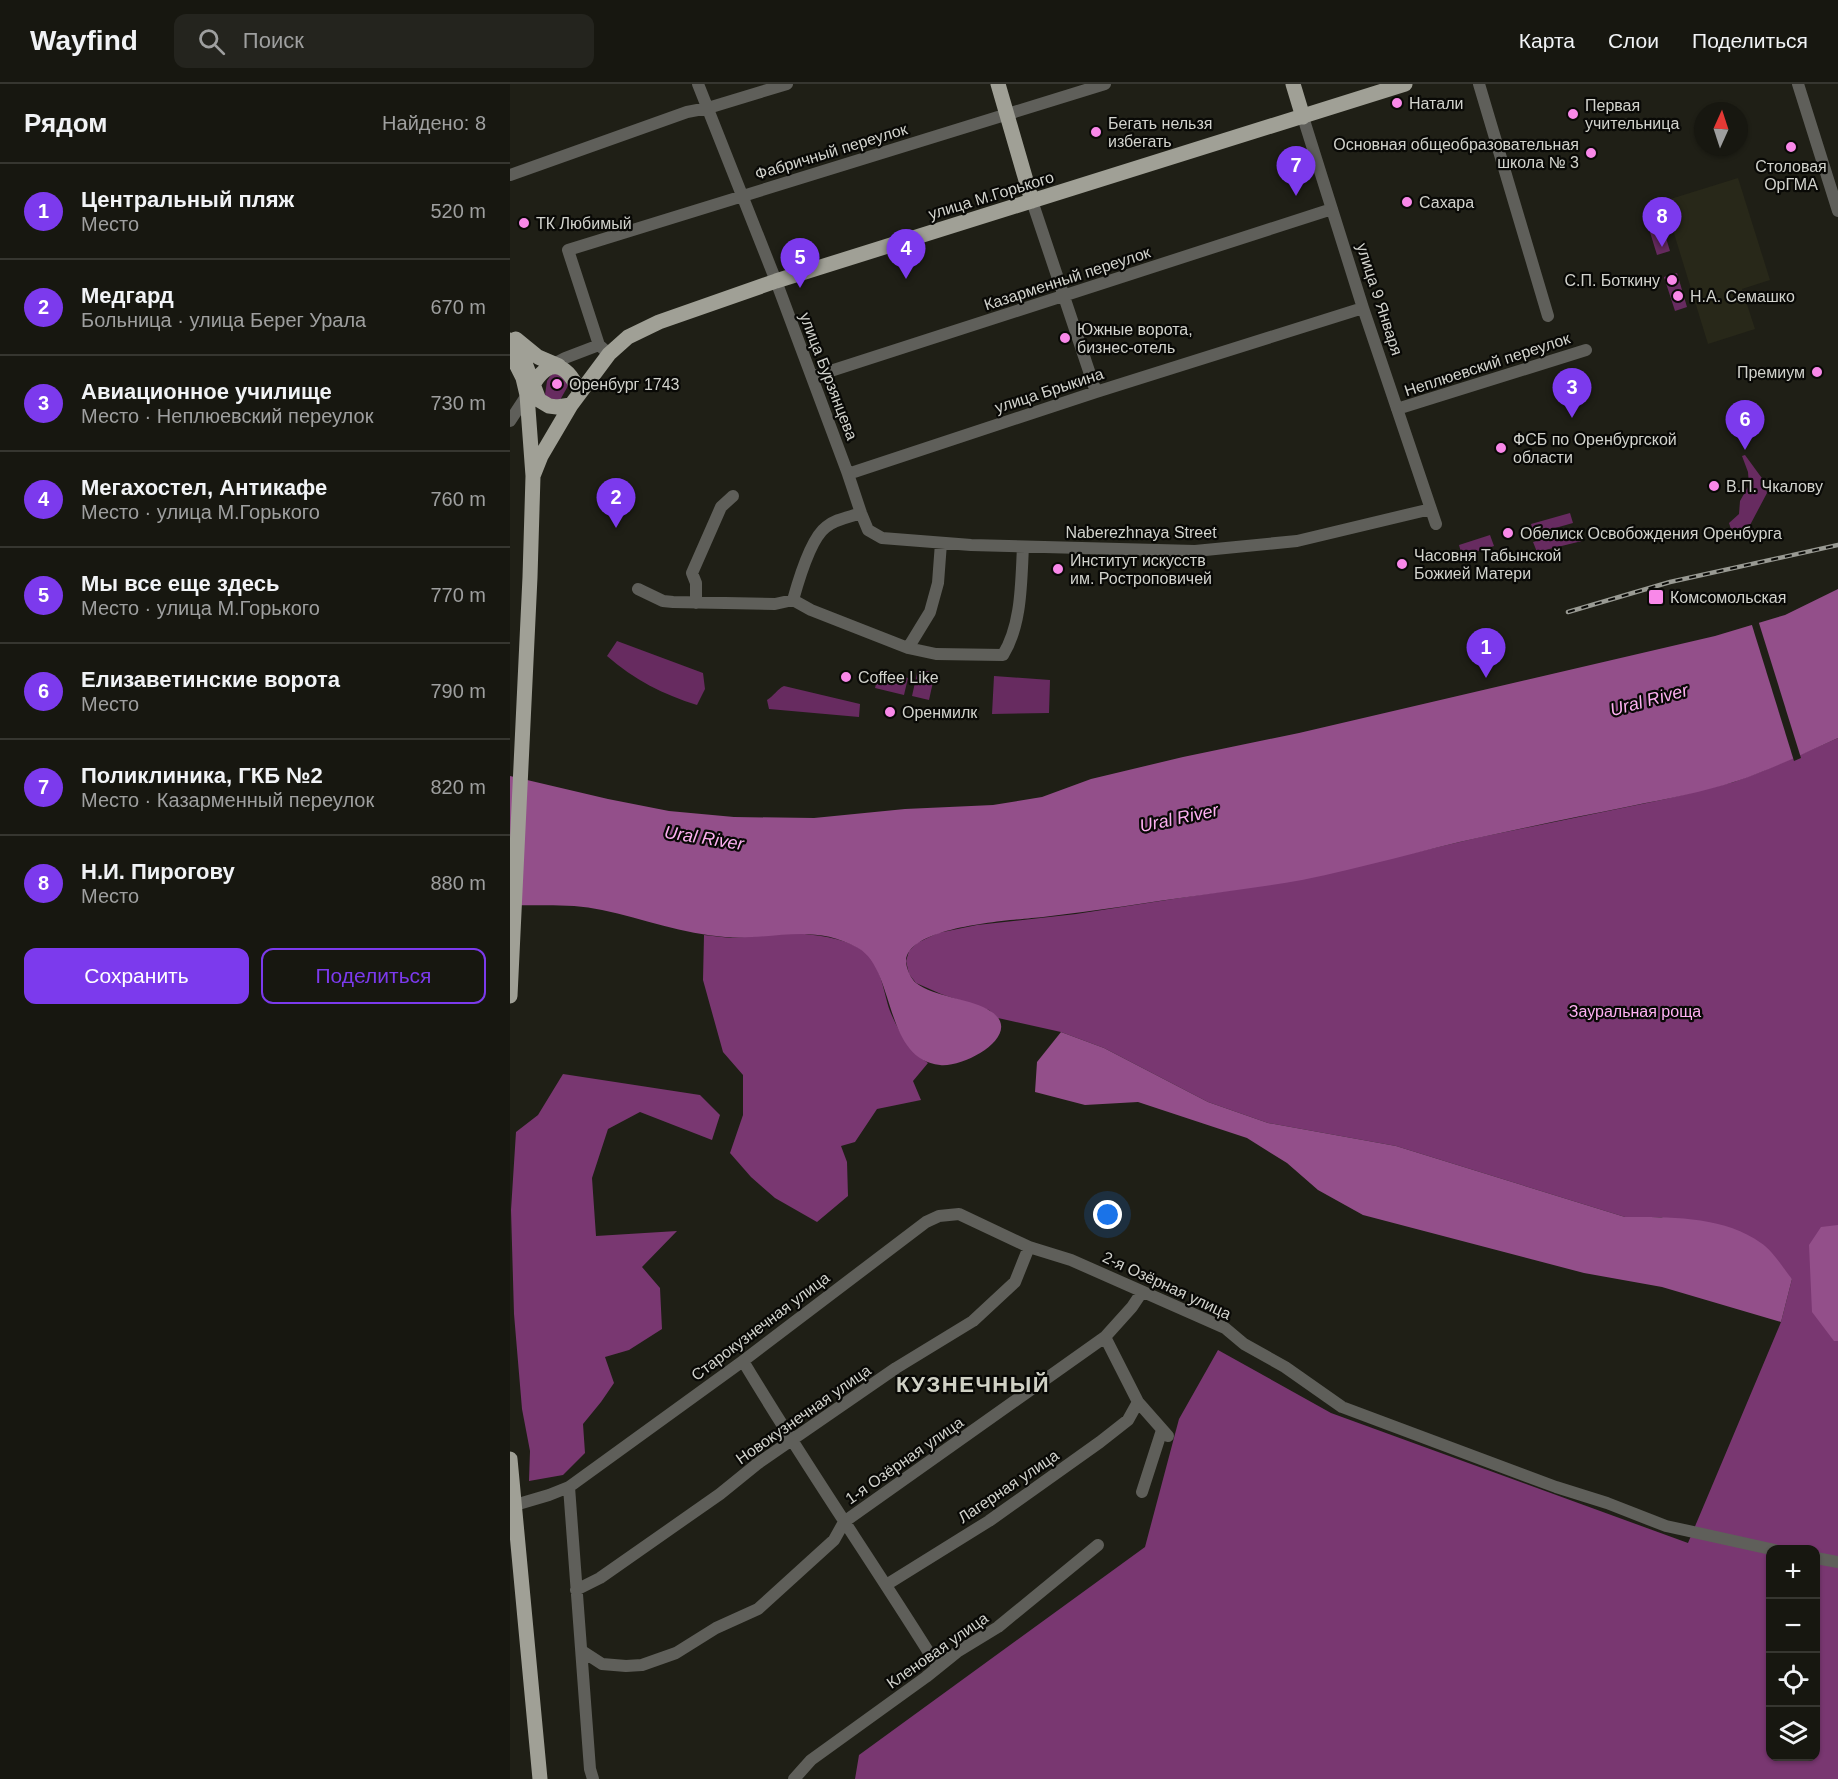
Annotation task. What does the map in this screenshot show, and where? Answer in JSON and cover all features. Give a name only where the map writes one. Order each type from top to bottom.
[{"type":"main road","points":[[998,84],[1032,201]]},
{"type":"main road","name":"улица 9 Января","points":[[1293,84],[1303,117]]},
{"type":"main road","name":"улица М.Горького","points":[[533,476],[541,456],[604,349],[659,322],[776,281],[1405,84]]},
{"type":"main road","points":[[510,332],[527,350],[543,377],[539,400],[543,404],[557,407],[575,399],[573,379],[543,377],[523,378],[510,352]]},
{"type":"main road","points":[[510,340],[525,363],[543,377]]},
{"type":"main road","points":[[510,996],[530,577],[533,476],[530,423],[543,377]]},
{"type":"main road","points":[[510,1459],[540,1779]]},
{"type":"street","name":"улица Бурзянцева","points":[[699,84],[776,281],[861,513]]},
{"type":"street","points":[[510,175],[687,112],[708,108],[787,84]]},
{"type":"street","name":"Фабричный переулок","points":[[604,349],[568,250],[1105,84]]},
{"type":"street","points":[[1479,84],[1548,316]]},
{"type":"street","points":[[1798,84],[1838,211]]},
{"type":"street","name":"улица 9 Января","points":[[1303,117],[1363,308],[1436,524]]},
{"type":"street","points":[[1032,201],[1096,392]]},
{"type":"street","name":"Казарменный переулок","points":[[812,377],[1332,209]]},
{"type":"street","name":"улица Брыкина","points":[[848,474],[1096,392],[1363,308]]},
{"type":"street","points":[[510,421],[543,377],[604,349]]},
{"type":"street","name":"Неплюевский переулок","points":[[1397,410],[1586,350]]},
{"type":"street","points":[[696,603],[696,583],[692,573],[722,507],[733,496]]},
{"type":"street","name":"Naberezhnaya Street","points":[[861,513],[868,530],[882,538],[1023,547],[1195,551],[1297,541],[1431,509]]},
{"type":"street","points":[[793,600],[819,534],[826,526],[861,513]]},
{"type":"street","points":[[908,648],[930,612],[938,583],[941,543]]},
{"type":"street","points":[[638,589],[663,601],[775,604],[793,600],[811,610],[908,648],[936,654],[1003,655],[1009,646],[1019,599],[1023,547]]},
{"type":"street","name":"Старокузнечная улица","points":[[515,1505],[569,1487],[743,1361],[926,1222],[939,1216],[958,1214],[1029,1247]]},
{"type":"street","name":"2-я Озёрная улица","points":[[1029,1247],[1071,1260],[1225,1328],[1244,1344],[1285,1368],[1342,1407],[1666,1526],[1766,1548]]},
{"type":"street","name":"Новокузнечная улица","points":[[576,1590],[600,1578],[896,1368],[973,1321],[1015,1282],[1029,1247]]},
{"type":"street","name":"1-я Озёрная улица","points":[[602,1664],[642,1665],[676,1653],[716,1628],[758,1609],[834,1540],[844,1522],[1106,1336],[1142,1292]]},
{"type":"street","points":[[1106,1336],[1138,1402],[1165,1433],[1142,1491]]},
{"type":"street","points":[[743,1361],[791,1442],[938,1667]]},
{"type":"street","name":"Лагерная улица","points":[[886,1585],[989,1521],[1100,1442],[1128,1420],[1138,1402]]},
{"type":"street","points":[[569,1487],[590,1769],[593,1779]]},
{"type":"street","name":"Кленовая улица","points":[[794,1779],[811,1760],[957,1652],[998,1627],[1098,1545]]},
{"type":"street","points":[[1820,1559],[1838,1562]]},
{"type":"street","points":[[582,1651],[602,1664],[591,1671],[584,1680]]},
{"type":"shaded area","points":[[1738,178],[1770,280],[1742,289],[1755,329],[1708,344],[1664,201]]},
{"type":"shaded area","points":[[1659,215],[1670,251],[1657,255],[1646,219]]},
{"type":"shaded area","points":[[1677,273],[1687,307],[1675,311],[1664,277]]},
{"type":"shaded area","points":[[558,372],[569,384],[559,402],[553,403],[545,395],[547,381],[551,375]]},
{"type":"shaded area","points":[[1745,455],[1764,481],[1767,493],[1749,527],[1740,533],[1740,536],[1734,538],[1729,523],[1739,514],[1740,501],[1749,485],[1748,472],[1742,456]]},
{"type":"shaded area","points":[[1570,513],[1573,523],[1534,534],[1531,524]]},
{"type":"shaded area","points":[[1577,530],[1582,536],[1582,541],[1537,552],[1533,542]]},
{"type":"shaded area","points":[[1490,535],[1494,546],[1462,556],[1459,545]]},
{"type":"shaded area","points":[[617,641],[703,673],[705,689],[697,705],[649,685],[627,672],[607,656]]},
{"type":"shaded area","points":[[918,669],[935,673],[929,700],[912,696]]},
{"type":"shaded area","points":[[880,670],[908,678],[904,695],[875,688]]},
{"type":"shaded area","points":[[994,676],[1050,680],[1049,713],[992,714]]},
{"type":"shaded area","points":[[784,686],[860,704],[859,717],[769,709],[767,700]]},
{"type":"green space","name":"Зауральная роща","points":[[1838,738],[1838,1779],[855,1779],[859,1755],[1145,1547],[1179,1419],[1218,1350],[1331,1413],[1688,1543],[1781,1322],[1792,1279],[1661,1217],[1625,1217],[1396,1146],[1268,1123],[1208,1102],[1104,1048],[1061,1032],[998,1018],[989,1010],[916,983],[909,974],[906,961],[909,951],[917,943],[938,933],[977,925],[1076,914],[1302,879],[1734,782]]},
{"type":"green space","points":[[794,933],[837,939],[861,949],[868,955],[877,969],[897,1026],[911,1047],[928,1063],[913,1081],[921,1100],[877,1109],[855,1142],[841,1146],[847,1162],[848,1196],[817,1222],[775,1198],[751,1177],[730,1153],[743,1115],[743,1075],[723,1052],[703,980],[704,935],[731,938]]},
{"type":"green space","points":[[563,1074],[700,1095],[720,1115],[712,1140],[640,1112],[608,1129],[592,1178],[596,1236],[677,1231],[642,1267],[660,1288],[662,1329],[629,1350],[605,1357],[614,1383],[583,1424],[585,1453],[563,1475],[529,1481],[530,1451],[522,1409],[514,1314],[511,1210],[516,1132],[538,1115]]},
{"type":"water","name":"Ural River","points":[[1838,589],[1838,738],[1788,761],[1711,789],[1482,837],[1302,880],[989,923],[943,932],[925,939],[911,949],[906,961],[907,967],[916,983],[924,988],[979,1005],[998,1018],[1001,1027],[998,1037],[978,1054],[965,1061],[940,1065],[922,1059],[908,1047],[899,1031],[879,974],[870,959],[858,948],[841,940],[808,934],[725,937],[679,930],[591,908],[510,905],[510,776],[669,811],[734,817],[814,818],[905,809],[993,805],[1042,797],[1091,779],[1183,757],[1299,733],[1715,636],[1785,615]]},
{"type":"water","points":[[1061,1032],[1104,1048],[1208,1102],[1268,1123],[1396,1146],[1625,1217],[1696,1220],[1746,1234],[1765,1246],[1792,1279],[1781,1322],[1662,1287],[1584,1273],[1363,1215],[1318,1190],[1287,1163],[1247,1138],[1138,1102],[1085,1105],[1035,1092],[1037,1062]]},
{"type":"water","points":[[1838,1225],[1838,1341],[1834,1341],[1812,1312],[1809,1245],[1821,1227]]},
{"type":"pier","points":[[1758,620],[1801,758],[1794,761],[1751,622]]},
{"type":"railway","points":[[1568,612],[1670,582],[1838,545]]},
{"type":"place","name":"Натали","points":[[1397,103]]},
{"type":"place","name":"Первая учительница","points":[[1573,114]]},
{"type":"place","name":"Бегать нельзя избегать","points":[[1096,132]]},
{"type":"place","name":"Столовая ОрГМА","points":[[1791,147]]},
{"type":"place","name":"Основная общеобразовательная школа № 3","points":[[1591,153]]},
{"type":"place","name":"Поликлиника, ГКБ №2","points":[[1296,196]]},
{"type":"place","name":"Сахара","points":[[1407,202]]},
{"type":"place","name":"ТК Любимый","points":[[524,223]]},
{"type":"place","name":"Н.И. Пирогову","points":[[1662,247]]},
{"type":"place","name":"Мегахостел, Антикафе","points":[[906,279]]},
{"type":"place","name":"С.П. Боткину","points":[[1672,280]]},
{"type":"place","name":"Мы все еще здесь","points":[[800,288]]},
{"type":"place","name":"Н.А. Семашко","points":[[1678,296]]},
{"type":"place","name":"Южные ворота, бизнес-отель","points":[[1065,338]]},
{"type":"place","name":"Премиум","points":[[1817,372]]},
{"type":"place","name":"Оренбург 1743","points":[[557,384]]},
{"type":"place","name":"Авиационное училище","points":[[1572,418]]},
{"type":"place","name":"ФСБ по Оренбургской области","points":[[1501,448]]},
{"type":"place","name":"Елизаветинские ворота","points":[[1745,450]]},
{"type":"place","name":"В.П. Чкалову","points":[[1714,486]]},
{"type":"place","name":"Медгард","points":[[616,528]]},
{"type":"place","name":"Обелиск Освобождения Оренбурга","points":[[1508,533]]},
{"type":"place","name":"Часовня Табынской Божией Матери","points":[[1402,564]]},
{"type":"place","name":"Институт искусств им. Ростроповичей","points":[[1058,569]]},
{"type":"place","name":"Комсомольская","points":[[1656,597]]},
{"type":"place","name":"Coffee Like","points":[[846,677]]},
{"type":"place","name":"Центральный пляж","points":[[1486,678]]},
{"type":"place","name":"Оренмилк","points":[[890,712]]},
{"type":"district","name":"КУЗНЕЧНЫЙ","points":[[973,1384]]}]
